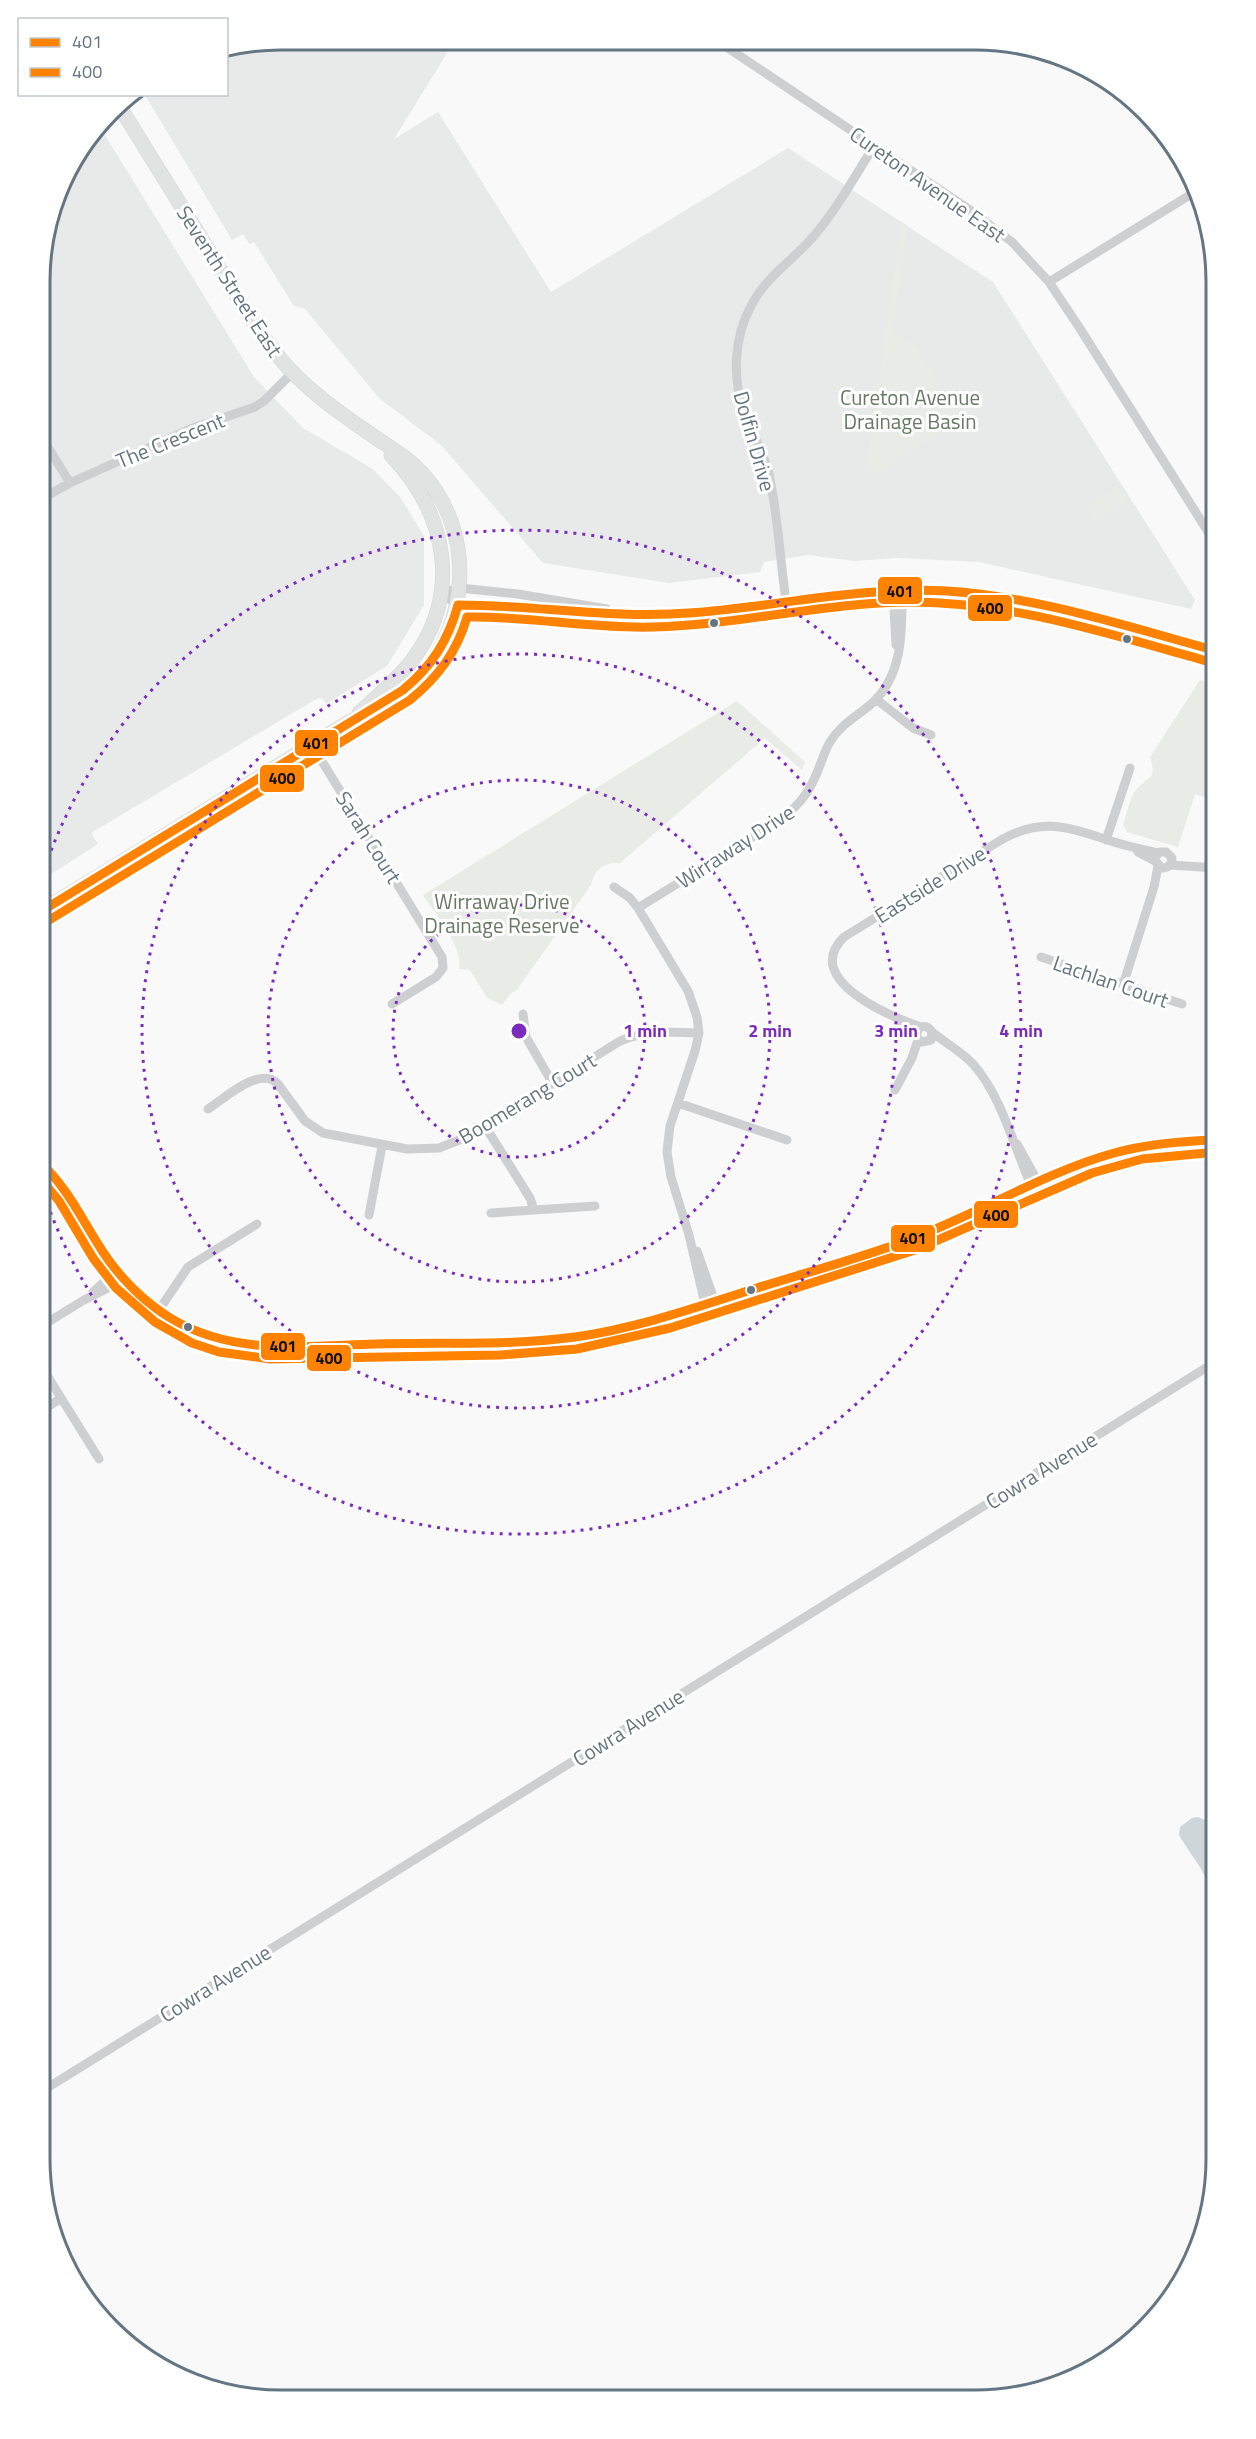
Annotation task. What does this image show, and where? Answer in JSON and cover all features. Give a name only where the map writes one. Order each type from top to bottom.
[{"type":"main road","name":"Seventh Street East","points":[[123,112],[254,322],[293,372],[370,434],[403,455],[421,472],[445,506],[458,544],[460,588],[458,605],[442,646],[418,679],[384,705],[349,722]]},
{"type":"main road","name":"Seventh Street East","points":[[349,722],[411,662],[433,622],[441,593],[441,550],[429,507],[403,468],[370,434]]},
{"type":"main road","points":[[50,906],[349,722]]},
{"type":"street","name":"Cureton Avenue East","points":[[731,50],[994,227],[1028,258],[1080,327],[1206,528]]},
{"type":"street","name":"Dolfin Drive","points":[[786,601],[769,475],[739,393],[736,369],[738,348],[747,316],[761,290],[776,272],[813,237],[874,146]]},
{"type":"street","points":[[1048,282],[1190,195]]},
{"type":"street","name":"The Crescent","points":[[50,495],[70,483],[190,429],[255,407],[293,372]]},
{"type":"street","points":[[50,451],[70,483]]},
{"type":"street","points":[[441,593],[460,588],[518,594],[629,614]]},
{"type":"street","points":[[441,593],[458,605],[524,606],[629,614],[679,613],[898,590],[945,590],[1003,597],[1206,648]]},
{"type":"street","name":"Wirraway Drive","points":[[638,908],[793,810],[810,788],[831,740],[848,721],[876,699],[892,676],[898,656],[898,590]]},
{"type":"street","points":[[876,699],[913,728],[931,735]]},
{"type":"street","name":"Sarah Court","points":[[312,745],[442,957],[443,968],[436,977],[392,1004]]},
{"type":"street","points":[[1106,840],[1130,768]]},
{"type":"street","name":"Eastside Drive","points":[[1035,1183],[1025,1155],[1012,1137],[981,1074],[963,1055],[923,1036],[852,993],[834,969],[833,952],[844,937],[1014,833],[1028,828],[1054,825],[1128,847],[1163,862],[1206,868]]},
{"type":"street","points":[[1123,985],[1163,862]]},
{"type":"street","points":[[614,887],[630,898],[638,908],[688,991],[697,1017],[699,1033],[670,1126],[667,1152],[671,1177],[689,1235],[707,1275],[710,1303]]},
{"type":"street","name":"Lachlan Court","points":[[1041,957],[1182,1004]]},
{"type":"street","points":[[523,1014],[526,1037],[553,1084]]},
{"type":"street","name":"Boomerang Court","points":[[208,1109],[254,1079],[269,1077],[278,1084],[304,1121],[316,1130],[335,1137],[382,1146],[407,1149],[439,1148],[467,1137],[620,1041],[655,1032],[699,1033]]},
{"type":"street","points":[[895,1090],[923,1036]]},
{"type":"street","points":[[678,1103],[787,1140]]},
{"type":"street","points":[[485,1126],[530,1198],[534,1210]]},
{"type":"street","points":[[50,1172],[68,1189],[99,1245],[117,1270],[171,1319],[208,1336],[240,1345],[271,1348],[376,1344],[480,1345],[547,1340],[608,1331],[710,1303],[921,1235],[1083,1163],[1135,1148],[1206,1140]]},
{"type":"street","points":[[369,1215],[382,1146]]},
{"type":"street","points":[[491,1213],[595,1206]]},
{"type":"street","points":[[159,1310],[188,1267],[256,1224]]},
{"type":"street","points":[[84,1300],[117,1270]]},
{"type":"street","points":[[50,1321],[84,1300],[126,1279]]},
{"type":"street","name":"Cowra Avenue","points":[[50,2086],[1206,1368]]},
{"type":"street","points":[[50,1380],[99,1459]]},
{"type":"street","points":[[50,1405],[61,1398]]},
{"type":"shaded area","points":[[449,50],[394,139],[438,112],[551,292],[788,148],[993,282],[1195,600],[1191,609],[979,562],[897,558],[854,561],[809,555],[764,562],[760,572],[669,583],[543,563],[441,445],[380,399],[305,309],[294,306],[254,242],[249,244],[243,234],[232,240],[146,96],[228,96],[228,56],[251,51]]},
{"type":"shaded area","points":[[103,132],[254,377],[303,428],[373,469],[400,497],[424,536],[424,605],[387,666],[326,704],[323,699],[318,698],[91,833],[98,844],[50,875],[51,251],[57,221],[67,192],[88,152]]},
{"type":"shaded area","points":[[1198,1817],[1206,1821],[1206,1878],[1179,1835],[1180,1827],[1192,1818]]},
{"type":"green space","name":"Cureton Avenue Drainage Basin","points":[[901,221],[908,226],[893,332],[916,347],[961,420],[880,470],[866,468]]},
{"type":"green space","points":[[1117,488],[1126,502],[1094,522],[1085,507]]},
{"type":"green space","points":[[1200,680],[1206,682],[1206,798],[1195,794],[1178,847],[1127,832],[1123,825],[1132,796],[1151,776],[1153,769],[1150,757]]},
{"type":"green space","name":"Wirraway Drive Drainage Reserve","points":[[737,701],[805,762],[802,770],[765,738],[620,863],[605,865],[597,871],[591,885],[516,991],[511,993],[502,1005],[487,998],[470,970],[459,969],[459,960],[453,941],[423,895]]},
{"type":"transit line","name":"401","points":[[50,906],[403,690],[438,652],[458,605],[660,614],[721,610],[882,591],[947,591],[981,594],[1049,606],[1206,648]]},
{"type":"transit line","name":"400","points":[[50,920],[410,700],[438,673],[452,653],[467,617],[653,627],[718,622],[879,603],[950,604],[988,608],[1064,622],[1206,661]]},
{"type":"transit line","name":"401","points":[[50,1172],[67,1193],[117,1271],[143,1298],[162,1313],[196,1331],[245,1344],[297,1347],[525,1342],[575,1337],[644,1323],[892,1246],[937,1229],[1088,1161],[1139,1147],[1206,1140]]},
{"type":"transit line","name":"400","points":[[50,1190],[93,1258],[116,1288],[155,1322],[192,1343],[219,1352],[270,1359],[500,1355],[577,1349],[670,1328],[915,1250],[1092,1173],[1142,1159],[1206,1153]]}]
